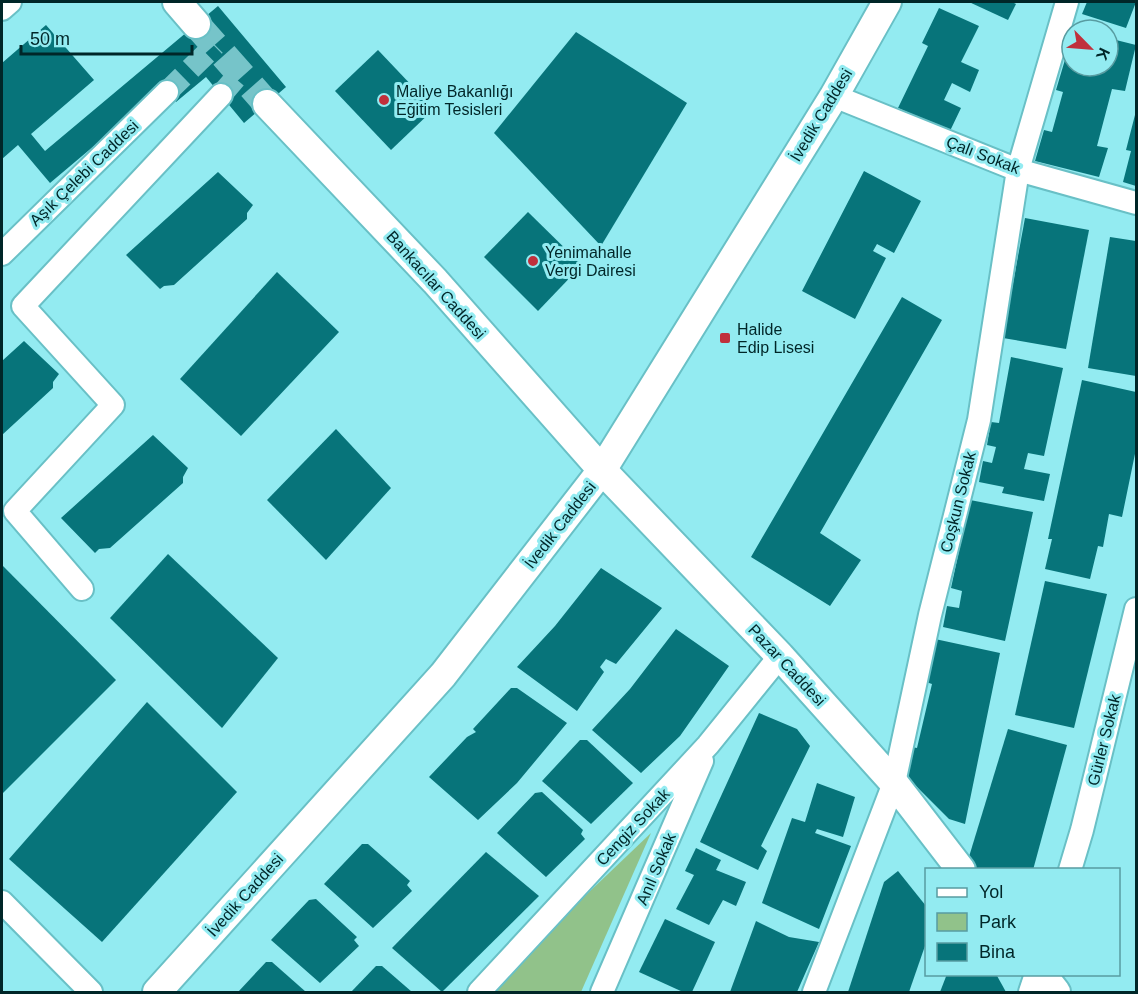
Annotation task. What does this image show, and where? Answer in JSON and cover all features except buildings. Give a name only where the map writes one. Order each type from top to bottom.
[{"type":"main road","name":"İvedik Caddesi","points":[[157,993],[443,675],[602,470],[834,96],[886,2]]},
{"type":"main road","name":"Bankacılar Caddesi","points":[[267,104],[435,281],[602,470]]},
{"type":"main road","name":"Pazar Caddesi","points":[[602,470],[780,656],[894,783],[959,868]]},
{"type":"main road","points":[[1043,976],[1056,993]]},
{"type":"street","points":[[2,9],[10,2]]},
{"type":"street","name":"Coşkun Sokak","points":[[814,993],[894,783],[930,615],[979,420],[1017,170],[1067,2]]},
{"type":"street","name":"Aşık Çelebi Caddesi","points":[[2,254],[167,92]]},
{"type":"street","points":[[82,589],[15,511],[113,405],[23,306],[221,95]]},
{"type":"street","name":"Çalı Sokak","points":[[834,96],[1017,170],[1137,203]]},
{"type":"street","name":"Gürler Sokak","points":[[1071,868],[1137,609]]},
{"type":"street","name":"Cengiz Sokak","points":[[479,993],[708,746],[780,656]]},
{"type":"street","name":"Anıl Sokak","points":[[602,993],[708,746]]},
{"type":"street","points":[[2,902],[91,993]]},
{"type":"street","points":[[1030,993],[1036,976]]},
{"type":"green space","points":[[651,833],[581,992],[484,992]]},
{"type":"tunnel","points":[[196,24],[267,104]]},
{"type":"tunnel","points":[[167,92],[215,45]]},
{"type":"tunnel","points":[[221,95],[239,74]]},
{"type":"place","name":"Maliye Bakanlığı Eğitim Tesisleri","points":[[384,100]]},
{"type":"place","name":"Yenimahalle Vergi Dairesi","points":[[533,261]]},
{"type":"place","name":"Halide Edip Lisesi","points":[[725,338]]}]
